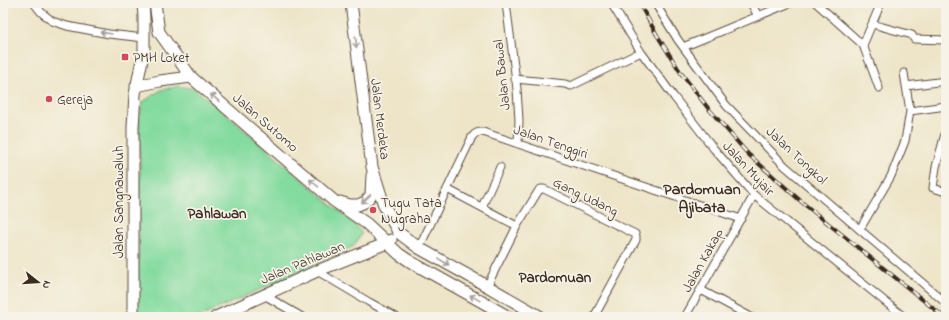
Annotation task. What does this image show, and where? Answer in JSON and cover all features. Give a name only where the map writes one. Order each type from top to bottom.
[{"type":"main road","points":[[143,3],[144,38]]},
{"type":"main road","name":"Jalan Sutomo","points":[[155,3],[159,32],[191,77],[334,201],[368,224],[400,254],[411,262],[504,315]]},
{"type":"main road","name":"Jalan Merdeka","points":[[351,3],[372,167],[384,205],[399,233]]},
{"type":"main road","name":"Jalan Sangnawaluh","points":[[132,317],[133,128],[136,86],[144,50],[144,38]]},
{"type":"main road","points":[[136,86],[191,77]]},
{"type":"main road","points":[[334,201],[350,205],[358,205],[365,202],[371,195],[372,167]]},
{"type":"main road","points":[[399,233],[419,248],[541,317]]},
{"type":"main road","name":"Jalan Pahlawan","points":[[216,317],[317,270],[387,243],[399,233]]},
{"type":"main road","points":[[504,296],[504,315]]},
{"type":"street","points":[[34,3],[41,12],[52,21],[67,26],[109,34],[144,38]]},
{"type":"street","name":"Jalan Bawal","points":[[506,3],[519,120],[518,144]]},
{"type":"street","name":"Jalan Mujair","points":[[611,3],[641,52],[714,149],[754,195],[904,317]]},
{"type":"street","name":"Jalan Tongkol","points":[[655,3],[678,40],[726,105],[785,166],[946,303]]},
{"type":"street","points":[[751,3],[758,16]]},
{"type":"street","points":[[683,47],[790,3]]},
{"type":"street","points":[[816,3],[864,45],[879,88]]},
{"type":"street","points":[[864,45],[881,3]]},
{"type":"street","points":[[872,24],[912,35],[914,39],[946,40]]},
{"type":"street","points":[[515,79],[572,86],[641,52]]},
{"type":"street","points":[[860,229],[891,176],[905,141],[910,111],[904,73]]},
{"type":"street","points":[[906,86],[946,81]]},
{"type":"street","points":[[910,111],[946,106]]},
{"type":"street","points":[[946,127],[936,167],[933,188],[946,192]]},
{"type":"street","name":"Jalan Tenggiri","points":[[419,248],[472,137],[478,132],[483,132],[741,219]]},
{"type":"street","points":[[482,207],[500,167]]},
{"type":"street","points":[[447,189],[517,226]]},
{"type":"street","name":"Gang Udang","points":[[487,286],[517,226],[539,190],[544,189],[635,234],[636,236],[636,240],[594,317]]},
{"type":"street","name":"Jalan Kakap","points":[[685,317],[754,195]]},
{"type":"street","points":[[317,270],[396,317]]},
{"type":"street","points":[[700,290],[751,317]]},
{"type":"street","points":[[264,295],[302,317]]},
{"type":"green space","points":[[179,86],[194,89],[209,100],[353,223],[362,233],[354,246],[200,317],[138,317],[140,167],[139,118],[143,102],[161,90]]},
{"type":"railway","points":[[639,3],[681,73],[708,108],[748,154],[804,204],[944,317]]},
{"type":"place","name":"PMH Loket","points":[[125,57]]},
{"type":"place","name":"Gereja","points":[[49,99]]},
{"type":"place","name":"Tugu Tata Nugraha","points":[[373,210]]},
{"type":"district","name":"Pardomuan Ajibata","points":[[702,197]]},
{"type":"district","name":"Pahlawan","points":[[217,213]]},
{"type":"district","name":"Pardomuan","points":[[555,277]]}]
